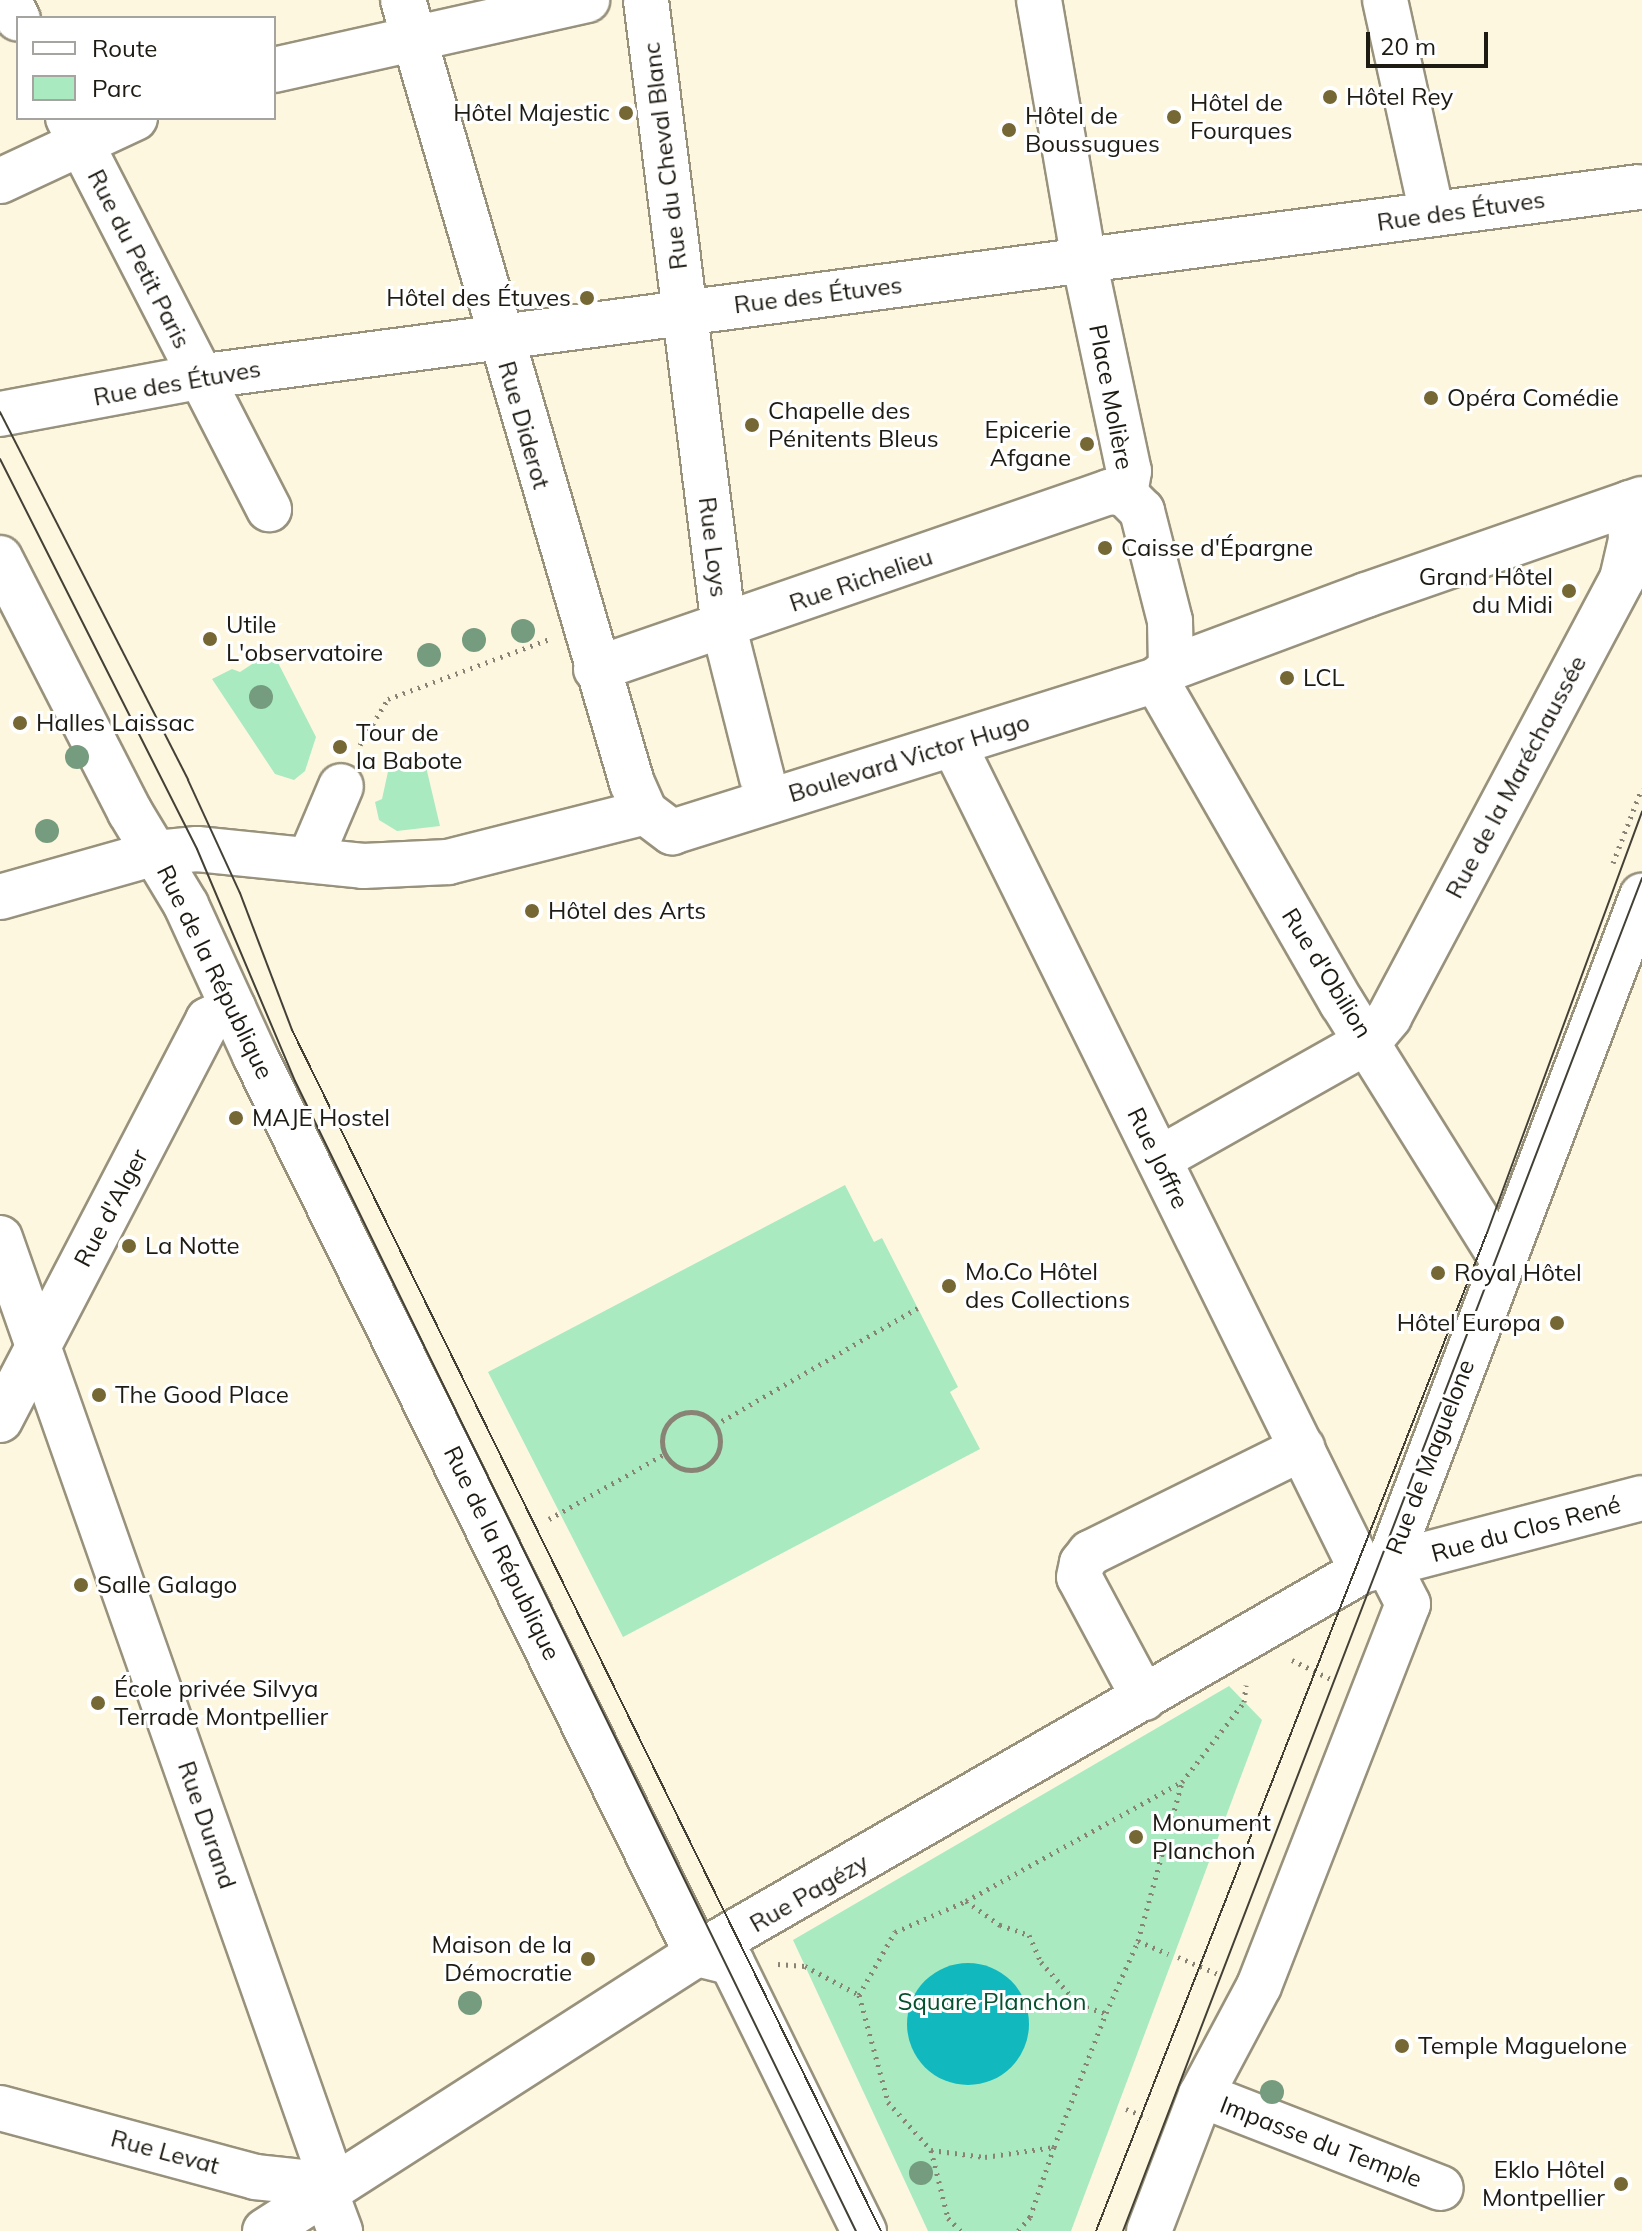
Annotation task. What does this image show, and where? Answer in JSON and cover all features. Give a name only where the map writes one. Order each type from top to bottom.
[{"type":"street","points":[[276,69],[409,18],[587,0]]},
{"type":"street","name":"Rue du Cheval Blanc","points":[[646,0],[683,312]]},
{"type":"street","name":"Place Molière","points":[[1039,0],[1084,260],[1129,471],[1125,494],[1142,511],[1170,621],[1164,674]]},
{"type":"street","points":[[1385,0],[1432,214]]},
{"type":"street","name":"Rue Diderot","points":[[409,18],[583,626],[645,812]]},
{"type":"street","points":[[0,181],[74,130],[125,120]]},
{"type":"street","name":"Rue du Petit Paris","points":[[74,130],[198,377],[269,509]]},
{"type":"street","name":"Rue des Étuves","points":[[0,414],[198,377],[1639,187]]},
{"type":"street","name":"Rue Loys","points":[[683,312],[724,628],[762,778]]},
{"type":"street","name":"Rue Richelieu","points":[[596,669],[724,628],[1109,492],[1125,494]]},
{"type":"street","name":"Boulevard Victor Hugo","points":[[645,812],[672,832],[954,745],[1164,674],[1636,501]]},
{"type":"street","name":"Rue de la Maréchaussée","points":[[1370,1040],[1389,1017],[1622,579],[1636,501]]},
{"type":"street","name":"Rue de la République","points":[[0,558],[130,812],[156,853],[697,1954]]},
{"type":"street","name":"Rue d'Obilion","points":[[1164,674],[1303,938],[1370,1040],[1504,1262]]},
{"type":"street","name":"Rue Joffre","points":[[954,745],[1302,1448],[1375,1568]]},
{"type":"street","points":[[310,859],[341,786]]},
{"type":"street","points":[[0,897],[156,853],[220,847],[363,866],[448,862],[645,812]]},
{"type":"street","name":"Rue de Maguelone","points":[[1149,2231],[1201,2095],[1259,1986],[1408,1604],[1375,1568],[1504,1262],[1642,896]]},
{"type":"street","name":"Rue d'Alger","points":[[0,1420],[208,1020],[233,1008]]},
{"type":"street","points":[[1159,1159],[1370,1040]]},
{"type":"street","name":"Rue Durand","points":[[0,1238],[329,2188],[340,2231]]},
{"type":"street","points":[[1144,1698],[1079,1577],[1082,1563],[1090,1553],[1302,1448]]},
{"type":"street","name":"Rue du Clos René","points":[[1375,1568],[1642,1498]]},
{"type":"street","name":"Rue Pagézy","points":[[274,2228],[329,2188],[697,1954],[1252,1635],[1375,1568]]},
{"type":"street","points":[[697,1954],[732,1963],[864,2231]]},
{"type":"street","name":"Impasse du Temple","points":[[1201,2095],[1441,2188]]},
{"type":"street","name":"Rue Levat","points":[[0,2108],[255,2177],[329,2188]]},
{"type":"path","points":[[360,745],[388,699],[583,626]]},
{"type":"path","points":[[715,1425],[918,1308]]},
{"type":"path","points":[[701,1413],[715,1425],[718,1453],[705,1468],[685,1470],[665,1454],[662,1433],[673,1417],[701,1413]]},
{"type":"path","points":[[549,1519],[665,1454]]},
{"type":"path","points":[[1018,2231],[1030,2217],[1106,2013],[1138,1941],[1182,1782],[1244,1702],[1252,1635],[1301,1665]]},
{"type":"path","points":[[961,2231],[948,2218],[931,2150],[888,2102],[859,1995],[895,1932],[966,1901],[1182,1782]]},
{"type":"path","points":[[966,1901],[1000,1925],[1029,1935],[1041,1962],[1079,2005],[1106,2013]]},
{"type":"path","points":[[1138,1941],[1168,1954]]},
{"type":"path","points":[[767,1963],[805,1966],[859,1995]]},
{"type":"path","points":[[931,2150],[985,2157],[1054,2147]]},
{"type":"green space","points":[[272,651],[316,737],[305,771],[294,780],[275,774],[212,679],[232,669],[240,672]]},
{"type":"green space","points":[[423,754],[440,826],[397,831],[379,820],[375,802],[382,799],[389,767]]},
{"type":"green space","points":[[845,1185],[874,1242],[882,1238],[958,1387],[950,1392],[980,1449],[623,1637],[488,1372]]},
{"type":"green space","name":"Square Planchon","points":[[1229,1686],[1262,1720],[1071,2231],[928,2231],[793,1940]]},
{"type":"water","points":[[968,1963],[991,1967],[1011,1981],[1025,2001],[1029,2024],[1025,2047],[1011,2067],[991,2081],[968,2085],[945,2081],[925,2067],[911,2047],[907,2024],[911,2001],[925,1981],[945,1967]]},
{"type":"tram line","points":[[0,412],[188,780],[240,893],[292,1030],[881,2231]]},
{"type":"tram line","points":[[0,459],[197,849],[295,1081],[856,2231]]},
{"type":"tram line","points":[[1096,2231],[1487,1233],[1642,812]]},
{"type":"tram line","points":[[1123,2231],[1642,878]]},
{"type":"place","name":"Hôtel Rey","points":[[1330,97]]},
{"type":"place","name":"Hôtel Majestic","points":[[626,113]]},
{"type":"place","name":"Hôtel de Fourques","points":[[1174,117]]},
{"type":"place","name":"Hôtel de Boussugues","points":[[1009,130]]},
{"type":"place","name":"Hôtel des Étuves","points":[[587,298]]},
{"type":"place","name":"Opéra Comédie","points":[[1431,398]]},
{"type":"place","name":"Chapelle des Pénitents Bleus","points":[[752,425]]},
{"type":"place","name":"Epicerie Afgane","points":[[1087,444]]},
{"type":"place","name":"Caisse d'Épargne","points":[[1105,548]]},
{"type":"place","name":"Grand Hôtel du Midi","points":[[1569,591]]},
{"type":"place","name":"Utile L'observatoire","points":[[210,639]]},
{"type":"place","name":"LCL","points":[[1287,678]]},
{"type":"place","name":"Halles Laissac","points":[[20,723]]},
{"type":"place","name":"Tour de la Babote","points":[[340,747]]},
{"type":"place","name":"Hôtel des Arts","points":[[532,911]]},
{"type":"place","name":"MAJE Hostel","points":[[236,1118]]},
{"type":"place","name":"La Notte","points":[[129,1246]]},
{"type":"place","name":"Royal Hôtel","points":[[1438,1273]]},
{"type":"place","name":"Mo.Co Hôtel des Collections","points":[[949,1286]]},
{"type":"place","name":"Hôtel Europa","points":[[1557,1323]]},
{"type":"place","name":"The Good Place","points":[[99,1395]]},
{"type":"place","name":"Salle Galago","points":[[81,1585]]},
{"type":"place","name":"École privée Silvya Terrade Montpellier","points":[[98,1703]]},
{"type":"place","name":"Monument Planchon","points":[[1136,1837]]},
{"type":"place","name":"Maison de la Démocratie","points":[[588,1959]]},
{"type":"place","name":"Temple Maguelone","points":[[1402,2046]]},
{"type":"place","name":"Eklo Hôtel Montpellier","points":[[1621,2184]]}]
